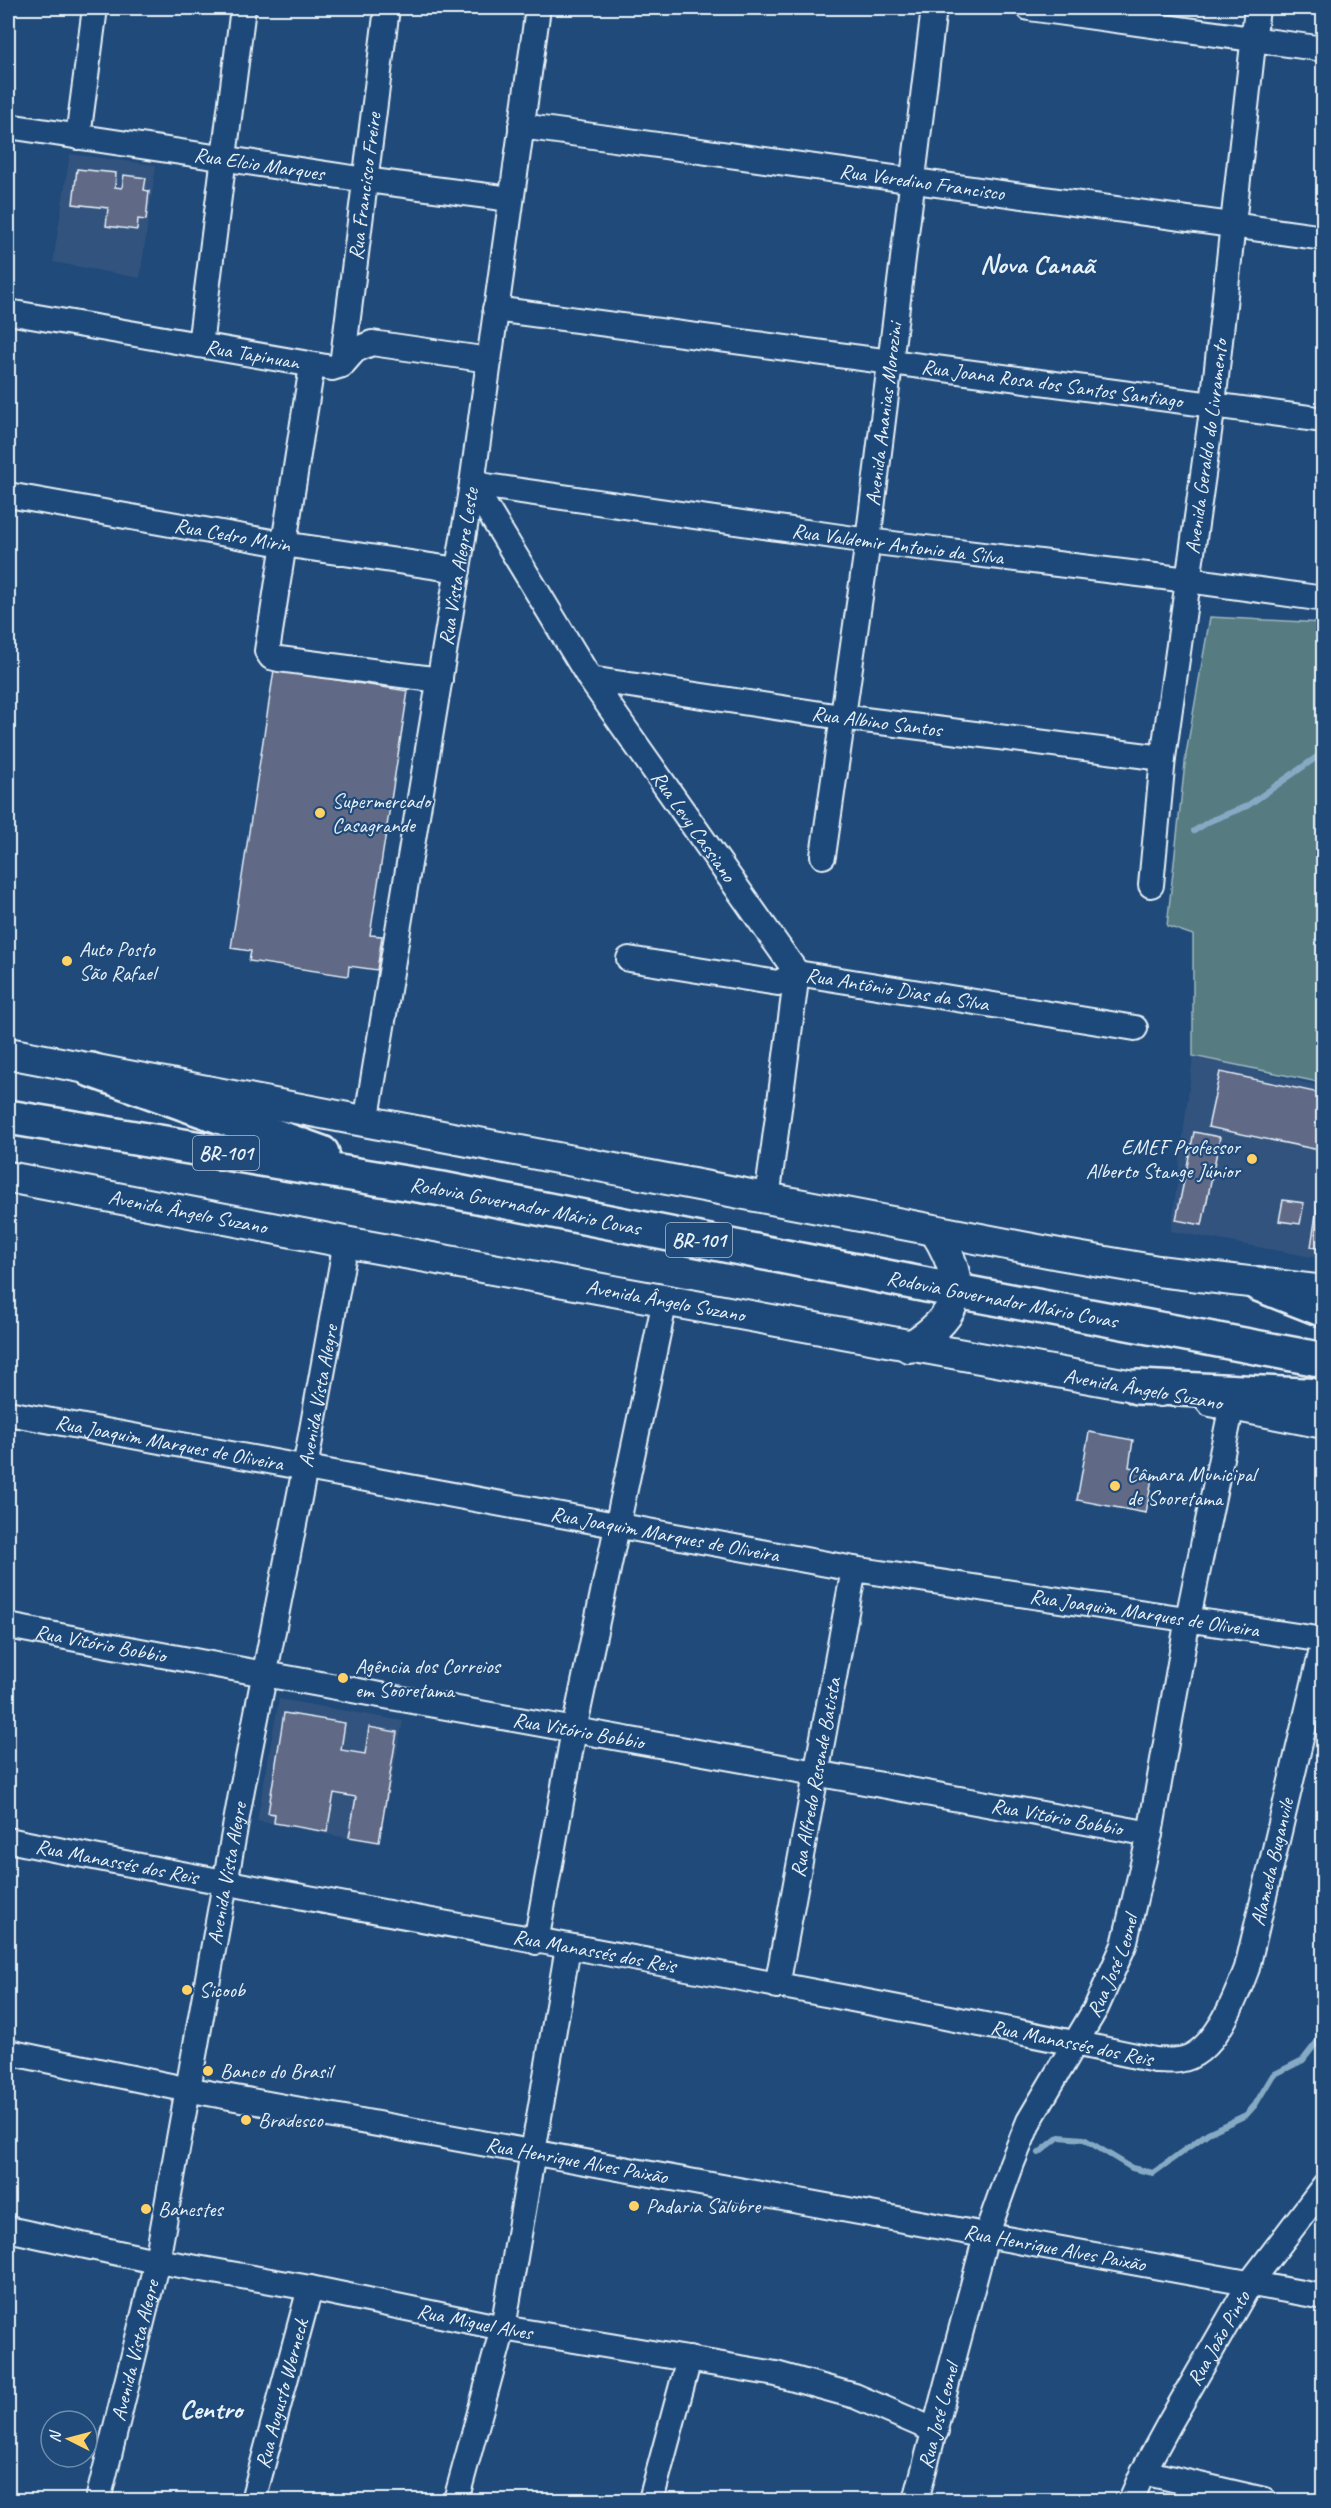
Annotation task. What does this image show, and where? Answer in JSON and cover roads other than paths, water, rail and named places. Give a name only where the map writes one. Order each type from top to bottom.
[{"type":"highway","points":[[91,1070],[315,1151],[442,1189]]},
{"type":"highway","name":"Rodovia Governador Mário Covas","points":[[8,1117],[442,1189],[957,1291],[1323,1360]]},
{"type":"highway","points":[[1258,1284],[1323,1310]]},
{"type":"highway","points":[[1137,1387],[1323,1396]]},
{"type":"main road","points":[[8,1053],[935,1232],[1158,1271],[1323,1291]]},
{"type":"main road","name":"Avenida Ângelo Suzano","points":[[8,1177],[1323,1423]]},
{"type":"main road","points":[[909,1347],[931,1334],[947,1315],[957,1291],[954,1270],[935,1232]]},
{"type":"street","points":[[78,137],[95,8]]},
{"type":"street","points":[[200,345],[243,8]]},
{"type":"street","name":"Rua Francisco Freire","points":[[342,365],[387,8]]},
{"type":"street","name":"Rua Vista Alegre Leste","points":[[366,1123],[472,484],[538,8]]},
{"type":"street","name":"Avenida Ananias Morozini","points":[[823,856],[841,717],[868,541],[934,8]]},
{"type":"street","points":[[1029,8],[1323,50]]},
{"type":"street","name":"Avenida Geraldo do Livramento","points":[[1151,885],[1163,758],[1213,404],[1257,8]]},
{"type":"street","name":"Rua Elcio Marques","points":[[8,126],[366,180],[510,199]]},
{"type":"street","name":"Rua Veredino Francisco","points":[[521,126],[1323,238]]},
{"type":"street","name":"Rua Joana Rosa dos Santos Santiago","points":[[495,309],[1323,420]]},
{"type":"street","name":"Rua Tapinuan","points":[[8,312],[312,366],[332,368],[342,365]]},
{"type":"street","points":[[342,365],[355,350],[372,343],[489,360]]},
{"type":"street","points":[[312,366],[267,651],[271,657],[279,659],[440,680]]},
{"type":"street","name":"Rua Valdemir Antonio da Silva","points":[[472,484],[868,541],[1323,599]]},
{"type":"street","name":"Rua Levy Cassiano","points":[[472,484],[590,679],[797,973]]},
{"type":"street","name":"Rua Cedro Mirin","points":[[8,495],[283,544],[458,570]]},
{"type":"street","name":"Rua Albino Santos","points":[[590,679],[841,717],[1163,758]]},
{"type":"street","name":"Rua Antônio Dias da Silva","points":[[629,958],[778,983],[797,973],[1135,1028]]},
{"type":"street","points":[[767,1199],[797,973]]},
{"type":"street","name":"Avenida Vista Alegre","points":[[98,2500],[157,2261],[225,1884],[346,1242]]},
{"type":"street","points":[[536,1942],[574,1730],[664,1300]]},
{"type":"street","name":"Rua José Leonel","points":[[916,2500],[986,2236],[1012,2163],[1029,2121],[1096,2008],[1124,1945],[1150,1834],[1188,1618],[1232,1405]]},
{"type":"street","name":"Rua Joaquim Marques de Oliveira","points":[[8,1413],[854,1569],[1323,1640]]},
{"type":"street","name":"Rua Alfredo Resende Batista","points":[[777,1986],[854,1569]]},
{"type":"street","name":"Rua Vitório Bobbio","points":[[8,1626],[265,1676],[817,1772],[1150,1834]]},
{"type":"street","name":"Alameda Buganvile","points":[[1181,2060],[1201,2050],[1217,2032],[1234,2003],[1247,1968],[1323,1640]]},
{"type":"street","name":"Rua Manassés dos Reis","points":[[8,1840],[225,1884],[777,1986],[1155,2060],[1181,2060]]},
{"type":"street","points":[[456,2500],[503,2328],[568,1947]]},
{"type":"street","name":"Rua Henrique Alves Paixão","points":[[8,2052],[189,2090],[1323,2297]]},
{"type":"street","name":"Rua João Pinto","points":[[1131,2500],[1143,2472],[1250,2283],[1323,2186]]},
{"type":"street","name":"Rua Miguel Alves","points":[[8,2229],[157,2261],[310,2288],[503,2328],[776,2374],[855,2396],[936,2431]]},
{"type":"street","name":"Rua Augusto Werneck","points":[[253,2500],[310,2288]]},
{"type":"street","points":[[651,2500],[689,2359]]},
{"type":"street","points":[[1143,2472],[1264,2500]]},
{"type":"waterway","points":[[1194,831],[1210,821],[1247,806],[1324,752]]},
{"type":"waterway","points":[[1039,2153],[1059,2137],[1084,2139],[1132,2168],[1153,2173],[1208,2133],[1246,2115],[1255,2105],[1273,2075],[1303,2060],[1324,2033]]},
{"type":"place","name":"Supermercado Casagrande","points":[[320,813]]},
{"type":"place","name":"Auto Posto São Rafael","points":[[67,961]]},
{"type":"place","name":"EMEF Professor Alberto Stange Júnior","points":[[1252,1159]]},
{"type":"place","name":"Câmara Municipal de Sooretama","points":[[1115,1486]]},
{"type":"place","name":"Agência dos Correios em Sooretama","points":[[343,1678]]},
{"type":"place","name":"Sicoob","points":[[187,1990]]},
{"type":"place","name":"Banco do Brasil","points":[[208,2071]]},
{"type":"place","name":"Bradesco","points":[[246,2120]]},
{"type":"place","name":"Padaria Salubre","points":[[634,2206]]},
{"type":"place","name":"Banestes","points":[[146,2209]]},
{"type":"district","name":"Nova Canaã","points":[[1037,264]]},
{"type":"district","name":"Centro","points":[[211,2409]]}]
